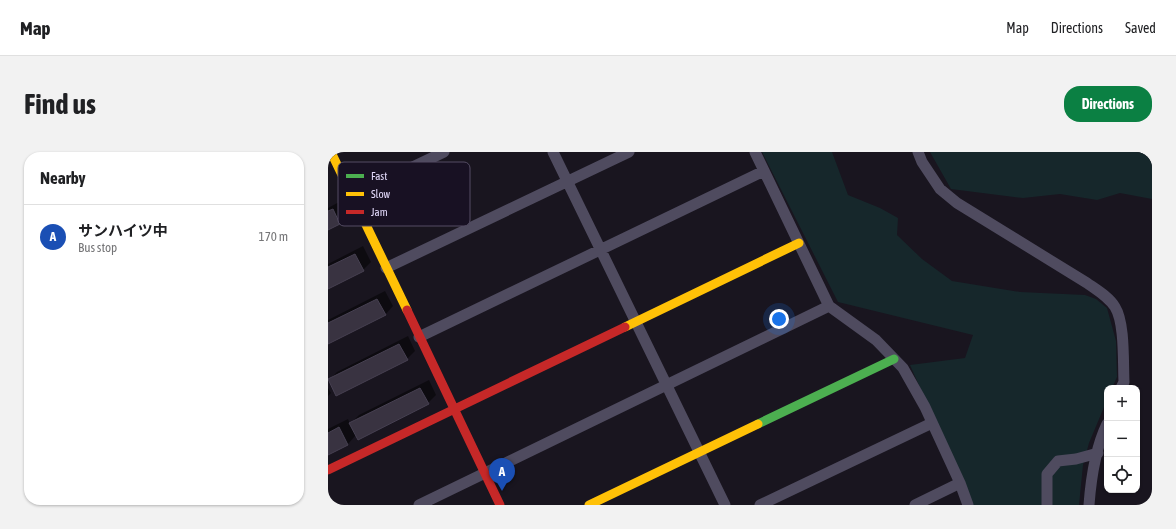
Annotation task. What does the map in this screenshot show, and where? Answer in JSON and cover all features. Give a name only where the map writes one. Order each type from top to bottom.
[{"type":"street","points":[[331,152],[338,167]]},
{"type":"street","points":[[423,162],[444,152]]},
{"type":"street","points":[[553,152],[725,505]]},
{"type":"street","points":[[386,268],[629,152]]},
{"type":"street","points":[[755,152],[829,306],[876,340],[903,368],[932,422],[960,483],[968,505]]},
{"type":"street","points":[[918,152],[922,162],[940,189],[956,203],[1087,283],[1107,298],[1115,308],[1120,320],[1124,382],[1122,385]]},
{"type":"street","points":[[420,337],[764,171]]},
{"type":"street","points":[[366,226],[500,505]]},
{"type":"street","points":[[328,470],[799,243]]},
{"type":"street","points":[[420,505],[829,306]]},
{"type":"street","points":[[588,505],[894,358]]},
{"type":"street","points":[[760,505],[932,422]]},
{"type":"street","points":[[1089,505],[1092,474],[1104,430]]},
{"type":"street","points":[[1047,505],[1047,474],[1058,461],[1076,459],[1098,452]]},
{"type":"street","points":[[915,505],[960,483]]},
{"type":"shaded area","points":[[762,152],[832,152],[848,195],[880,208],[898,218],[897,235],[922,259],[952,281],[1020,292],[1085,295],[1096,299],[1107,308],[1116,341],[1117,377],[1113,385],[1104,385],[1104,407],[1089,443],[1083,465],[1079,505],[972,505],[910,365],[965,358],[973,335],[838,302]]},
{"type":"shaded area","points":[[930,152],[1152,152],[1152,199],[1120,193],[1097,200],[1060,194],[1023,198],[951,189]]},
{"type":"building","points":[[333,209],[338,220],[338,225],[328,230],[328,211]]},
{"type":"building","points":[[355,254],[364,271],[328,289],[328,267]]},
{"type":"building","points":[[377,299],[386,315],[328,344],[328,323]]},
{"type":"building","points":[[399,344],[408,360],[336,396],[328,379]]},
{"type":"building","points":[[420,388],[429,404],[358,440],[349,423]]},
{"type":"building","points":[[339,427],[348,445],[328,455],[328,433]]},
{"type":"traffic: fast","points":[[758,424],[894,359]]},
{"type":"traffic: slow","points":[[331,152],[338,167]]},
{"type":"traffic: slow","points":[[367,226],[407,310]]},
{"type":"traffic: slow","points":[[625,327],[799,243]]},
{"type":"traffic: slow","points":[[589,505],[758,424]]},
{"type":"traffic: jam","points":[[407,310],[500,505]]},
{"type":"traffic: jam","points":[[328,470],[625,327]]},
{"type":"place","name":"サンハイツ中","points":[[502,491]]}]
